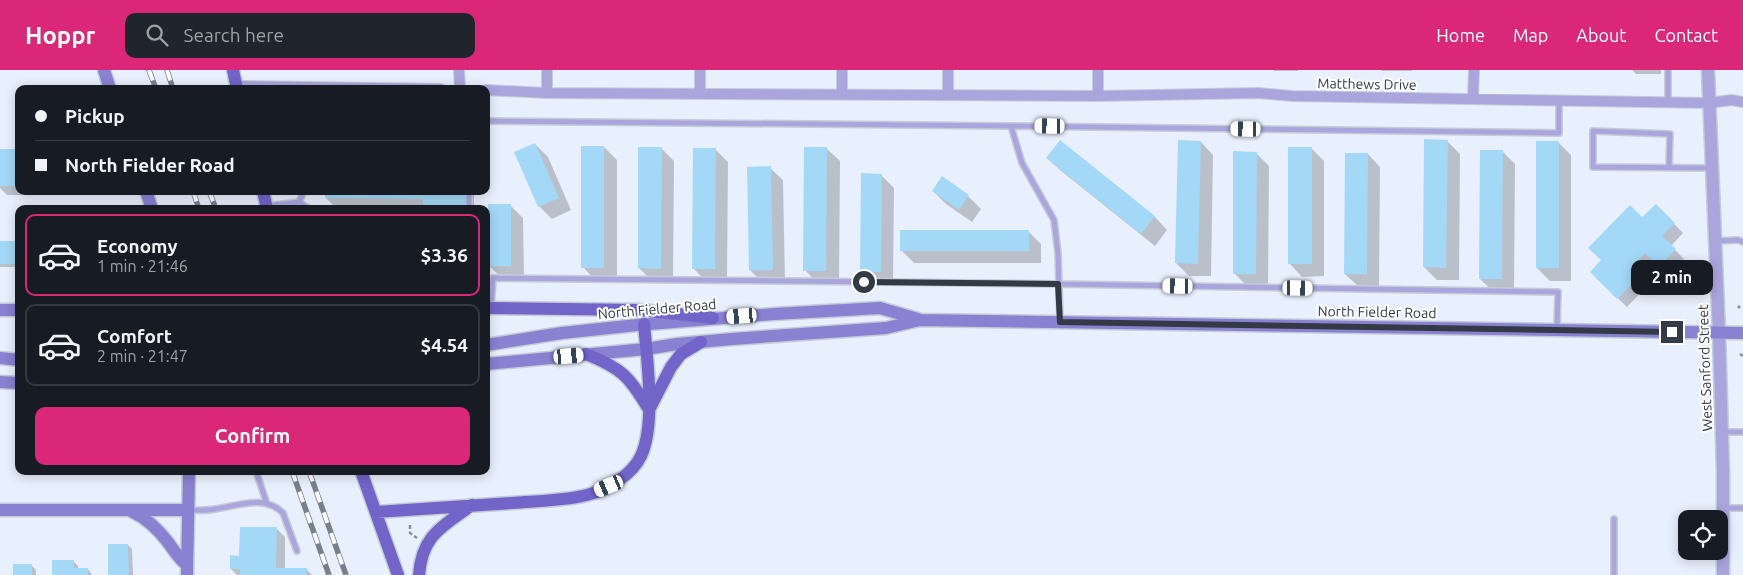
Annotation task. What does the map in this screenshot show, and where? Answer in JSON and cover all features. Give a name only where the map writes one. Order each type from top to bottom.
[{"type":"main road","points":[[104,70],[109,85]]},
{"type":"main road","points":[[232,70],[236,85]]},
{"type":"main road","points":[[490,308],[640,310],[713,318]]},
{"type":"main road","name":"North Fielder Road","points":[[490,344],[562,333],[644,324],[880,308],[920,320]]},
{"type":"main road","points":[[0,310],[15,310]]},
{"type":"main road","name":"North Fielder Road","points":[[490,364],[700,342],[886,328],[920,320],[1743,333]]},
{"type":"main road","points":[[376,512],[557,500],[588,495],[609,486],[631,470],[641,455],[646,436],[649,410],[644,324]]},
{"type":"main road","points":[[649,410],[670,367],[680,354],[700,342]]},
{"type":"main road","points":[[586,354],[609,363],[625,374],[649,410]]},
{"type":"main road","points":[[0,358],[15,360]]},
{"type":"main road","points":[[0,382],[15,383]]},
{"type":"main road","points":[[187,570],[187,510],[190,475]]},
{"type":"main road","points":[[362,475],[398,575]]},
{"type":"main road","points":[[419,575],[420,561],[426,544],[436,531],[472,506]]},
{"type":"main road","points":[[0,510],[187,510]]},
{"type":"main road","points":[[128,510],[144,517],[158,530],[187,570]]},
{"type":"street","points":[[459,70],[460,85]]},
{"type":"street","points":[[547,70],[547,93]]},
{"type":"street","points":[[700,70],[700,94]]},
{"type":"street","points":[[842,70],[842,94]]},
{"type":"street","points":[[948,70],[948,94]]},
{"type":"street","points":[[1098,70],[1098,96]]},
{"type":"street","points":[[1474,70],[1474,99]]},
{"type":"street","name":"West Sanford Street","points":[[1708,70],[1708,103],[1720,333],[1723,575]]},
{"type":"street","name":"Matthews Drive","points":[[490,90],[547,93],[1098,96],[1259,93],[1292,96],[1708,103],[1732,100],[1743,102]]},
{"type":"lane","points":[[1668,70],[1668,102]]},
{"type":"lane","points":[[490,121],[1559,132],[1559,100]]},
{"type":"lane","points":[[1011,126],[1022,163],[1054,220],[1058,253],[1060,322]]},
{"type":"lane","points":[[1669,168],[1670,134],[1593,131],[1593,167],[1669,168],[1712,168]]},
{"type":"lane","points":[[299,202],[302,195]]},
{"type":"lane","points":[[283,205],[299,202],[303,205]]},
{"type":"lane","points":[[1715,240],[1738,240],[1743,242]]},
{"type":"lane","points":[[490,296],[493,278],[1558,292],[1557,330]]},
{"type":"lane","points":[[1722,432],[1743,432]]},
{"type":"lane","points":[[257,475],[267,504]]},
{"type":"lane","points":[[187,510],[216,509],[253,502],[267,504],[279,509],[283,513],[297,551]]},
{"type":"lane","points":[[1723,508],[1743,508]]},
{"type":"lane","points":[[1614,519],[1614,575]]},
{"type":"path","points":[[410,526],[410,533]]},
{"type":"path","points":[[404,535],[410,533]]},
{"type":"path","points":[[410,533],[422,541]]},
{"type":"building","points":[[1424,139],[1448,140],[1446,268],[1423,267]]},
{"type":"building","points":[[1060,140],[1155,216],[1141,234],[1046,158]]},
{"type":"building","points":[[1178,140],[1201,141],[1198,264],[1175,263]]},
{"type":"building","points":[[1536,141],[1559,141],[1559,268],[1536,268]]},
{"type":"building","points":[[535,143],[559,198],[538,207],[514,152]]},
{"type":"building","points":[[581,146],[604,146],[604,268],[581,268]]},
{"type":"building","points":[[638,147],[662,147],[661,269],[638,268]]},
{"type":"building","points":[[804,147],[827,147],[826,271],[803,271]]},
{"type":"building","points":[[1288,147],[1312,147],[1312,264],[1288,264]]},
{"type":"building","points":[[693,148],[716,148],[715,269],[692,269]]},
{"type":"building","points":[[0,149],[15,149],[15,186],[0,186]]},
{"type":"building","points":[[1480,150],[1503,150],[1502,279],[1479,279]]},
{"type":"building","points":[[1233,151],[1257,152],[1256,274],[1233,274]]},
{"type":"building","points":[[1345,153],[1368,153],[1367,274],[1344,274]]},
{"type":"building","points":[[771,166],[773,270],[749,270],[747,167]]},
{"type":"building","points":[[861,173],[882,174],[881,272],[860,272]]},
{"type":"building","points":[[942,176],[969,195],[959,210],[932,191]]},
{"type":"building","points":[[325,195],[466,195],[466,205],[423,205],[423,199],[325,198]]},
{"type":"building","points":[[511,204],[511,266],[490,266],[490,205],[488,205]]},
{"type":"building","points":[[1656,204],[1675,223],[1662,236],[1676,249],[1659,267],[1645,253],[1636,262],[1650,276],[1640,286],[1635,281],[1617,299],[1590,272],[1601,260],[1588,248],[1630,205],[1642,217]]},
{"type":"building","points":[[900,230],[1029,230],[1029,251],[900,251]]},
{"type":"building","points":[[0,241],[15,241],[15,264],[0,264]]},
{"type":"building","points":[[240,527],[277,527],[276,568],[307,568],[307,575],[240,575],[240,569],[230,569],[230,555],[239,556]]},
{"type":"building","points":[[108,544],[128,544],[129,575],[108,575]]},
{"type":"building","points":[[52,560],[74,560],[74,568],[88,568],[88,575],[52,575]]},
{"type":"building","points":[[13,564],[32,564],[32,575],[13,575]]},
{"type":"railway","points":[[149,70],[155,85]]},
{"type":"railway","points":[[167,70],[172,85]]},
{"type":"railway","points":[[194,195],[198,205]]},
{"type":"railway","points":[[211,195],[214,205]]},
{"type":"railway","points":[[293,475],[329,575]]},
{"type":"railway","points":[[310,475],[346,575]]},
{"type":"route","points":[[864,282],[1058,284],[1060,322],[1672,332]]}]
